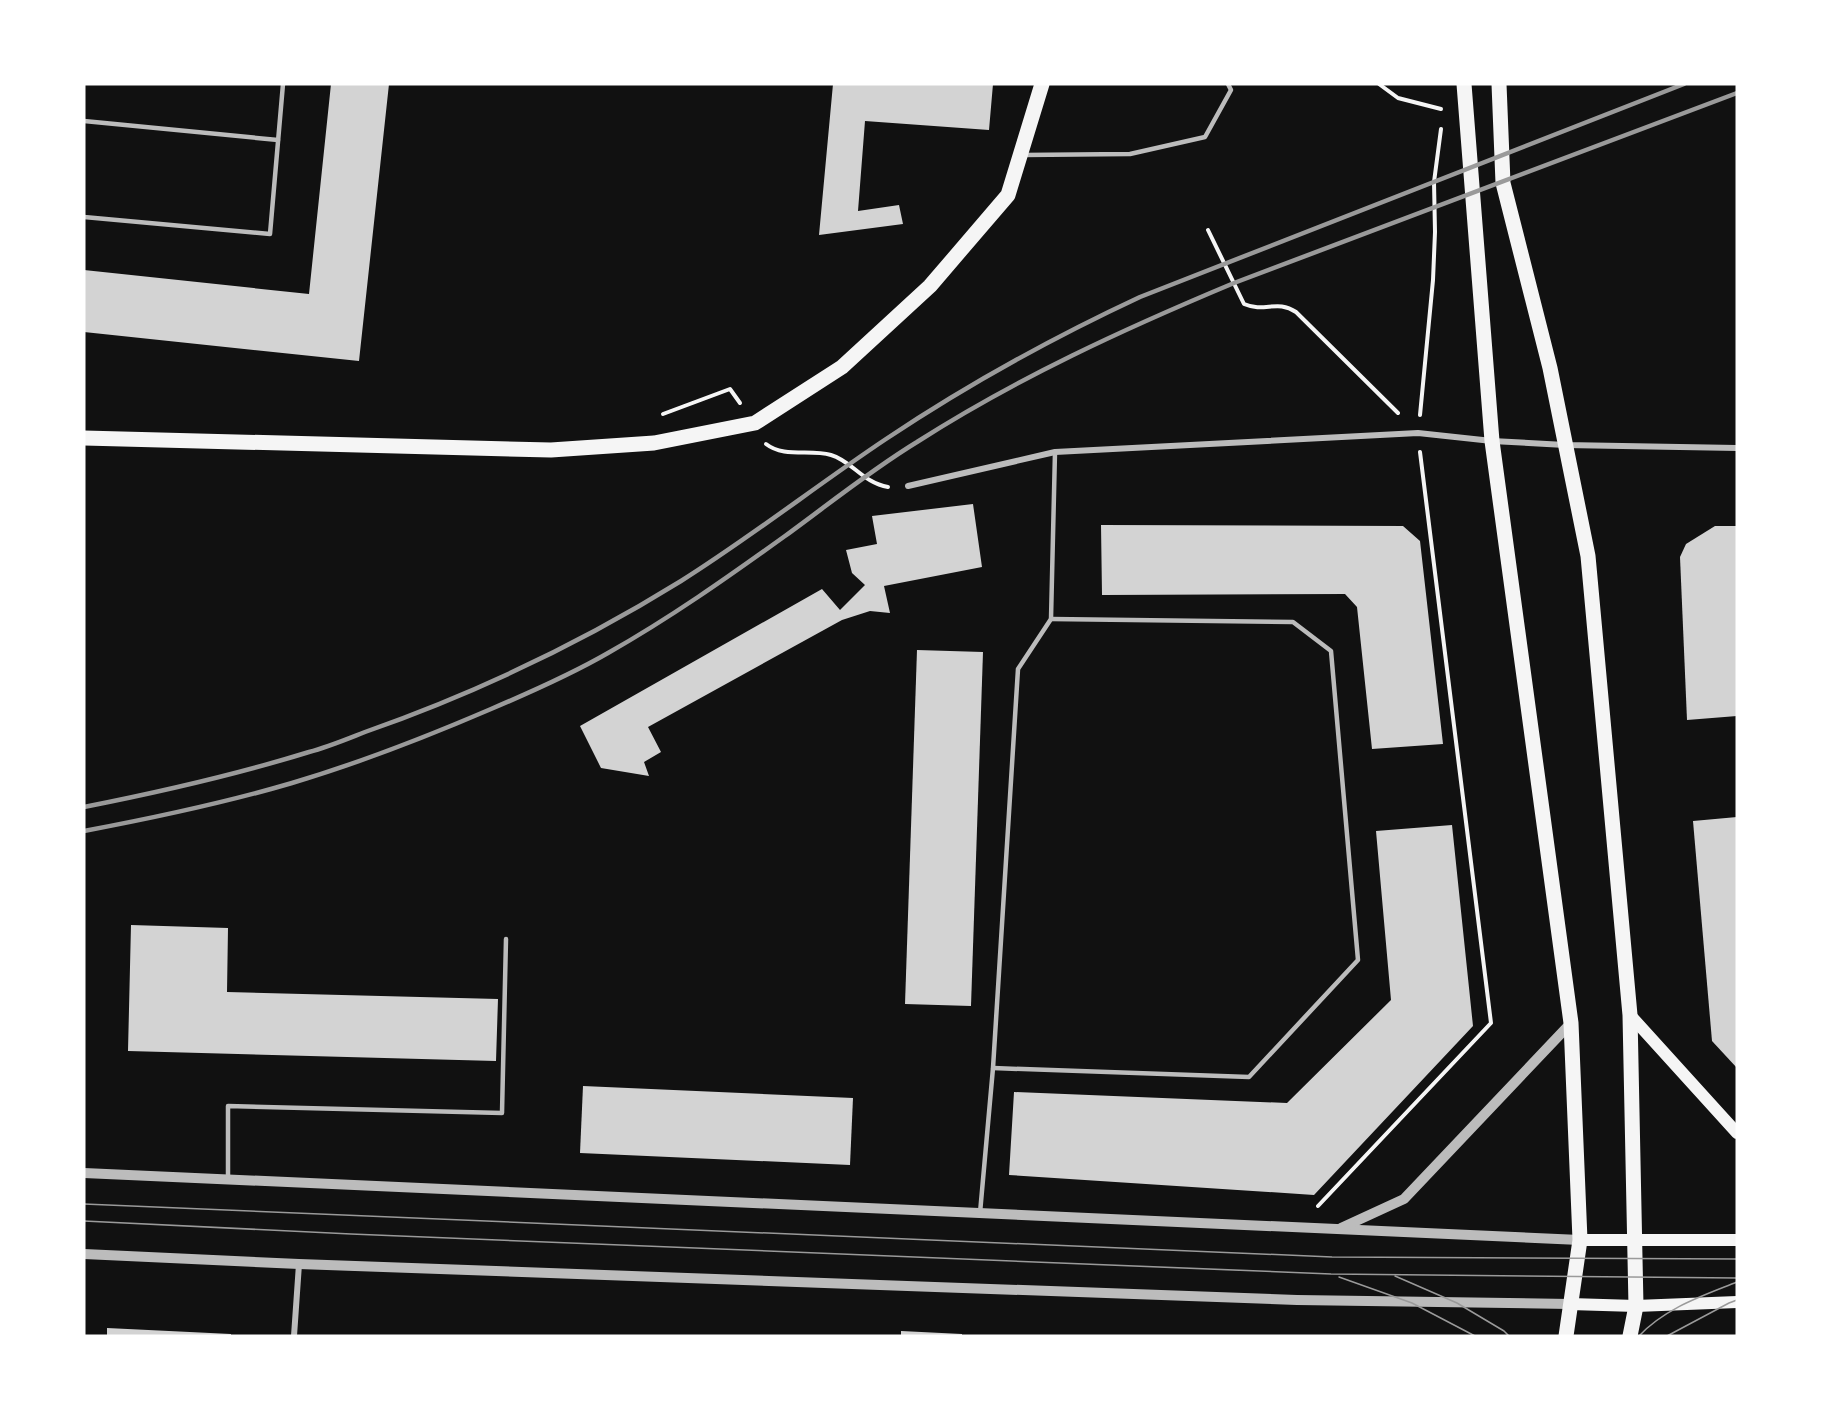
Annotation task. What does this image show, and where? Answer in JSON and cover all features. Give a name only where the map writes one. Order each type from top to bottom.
[{"type":"main road","points":[[84,438],[551,450],[654,443],[755,423],[842,367],[930,286],[1008,195],[1041,84]]},
{"type":"main road","points":[[1464,84],[1492,441],[1571,1023],[1580,1240],[1566,1336]]},
{"type":"main road","points":[[1499,84],[1503,183],[1550,368],[1588,556],[1630,1015],[1636,1306],[1630,1336]]},
{"type":"main road","points":[[1630,1015],[1737,1133]]},
{"type":"main road","points":[[1580,1240],[1737,1240]]},
{"type":"main road","points":[[1570,1304],[1636,1306],[1737,1302]]},
{"type":"street","points":[[908,486],[1055,452],[1418,434],[1565,445],[1737,448]]},
{"type":"street","points":[[1338,1229],[1404,1199],[1571,1023]]},
{"type":"street","points":[[84,1173],[1580,1240]]},
{"type":"street","points":[[84,1254],[299,1264],[1297,1300],[1570,1304]]},
{"type":"street","points":[[294,1336],[299,1264]]},
{"type":"lane","points":[[84,217],[270,234],[283,84]]},
{"type":"lane","points":[[1020,155],[1130,154],[1205,137],[1231,90],[1228,84]]},
{"type":"lane","points":[[84,121],[278,140]]},
{"type":"lane","points":[[980,1213],[993,1068],[1018,669],[1051,619],[1055,452]]},
{"type":"lane","points":[[993,1068],[1250,1077],[1358,960],[1331,651],[1293,622],[1051,619]]},
{"type":"lane","points":[[228,1179],[228,1107],[502,1113],[507,939]]},
{"type":"path","points":[[1379,84],[1398,98],[1444,110]]},
{"type":"path","points":[[1314,1211],[1491,1023],[1418,434],[1433,280],[1436,224],[1434,182],[1444,103]]},
{"type":"path","points":[[1208,230],[1244,304],[1254,308],[1287,306],[1296,312],[1418,434]]},
{"type":"building","points":[[331,84],[389,84],[359,361],[84,332],[84,270],[309,294]]},
{"type":"building","points":[[833,84],[993,84],[989,130],[865,121],[858,211],[899,205],[903,224],[819,235]]},
{"type":"building","points":[[973,504],[982,567],[884,586],[890,613],[870,611],[842,620],[648,727],[661,752],[644,762],[649,776],[601,768],[580,726],[822,589],[840,610],[865,585],[852,573],[846,550],[877,544],[872,516]]},
{"type":"building","points":[[1101,525],[1403,526],[1420,541],[1443,744],[1372,749],[1357,607],[1345,594],[1102,595]]},
{"type":"building","points":[[1715,526],[1737,526],[1737,716],[1687,720],[1680,557],[1686,544]]},
{"type":"building","points":[[917,650],[983,652],[971,1006],[905,1004]]},
{"type":"building","points":[[1737,817],[1737,1068],[1712,1041],[1693,821]]},
{"type":"building","points":[[1452,825],[1473,1026],[1314,1195],[1009,1175],[1014,1092],[1287,1103],[1391,1000],[1376,831]]},
{"type":"building","points":[[131,925],[228,928],[227,992],[498,999],[496,1061],[128,1051]]},
{"type":"building","points":[[583,1086],[853,1098],[850,1165],[580,1153]]},
{"type":"building","points":[[107,1328],[231,1334],[231,1336],[107,1336]]},
{"type":"building","points":[[901,1331],[962,1334],[962,1336],[901,1336]]},
{"type":"tram line","points":[[84,1204],[1332,1257],[1737,1259]]},
{"type":"tram line","points":[[84,1221],[1331,1274],[1737,1278]]},
{"type":"tram line","points":[[1395,1276],[1457,1303],[1509,1336]]},
{"type":"tram line","points":[[1339,1277],[1412,1303],[1475,1336]]},
{"type":"tram line","points":[[1639,1336],[1672,1310],[1737,1282]]},
{"type":"tram line","points":[[1667,1336],[1737,1300]]},
{"type":"railway","points":[[84,807],[197,782],[316,750],[447,701],[527,665],[605,625],[681,581],[917,419],[1010,363],[1075,329],[1140,297],[1684,84]]},
{"type":"railway","points":[[84,831],[214,804],[317,775],[417,739],[536,690],[594,661],[676,611],[917,442],[993,397],[1072,356],[1234,283],[1737,93]]}]
